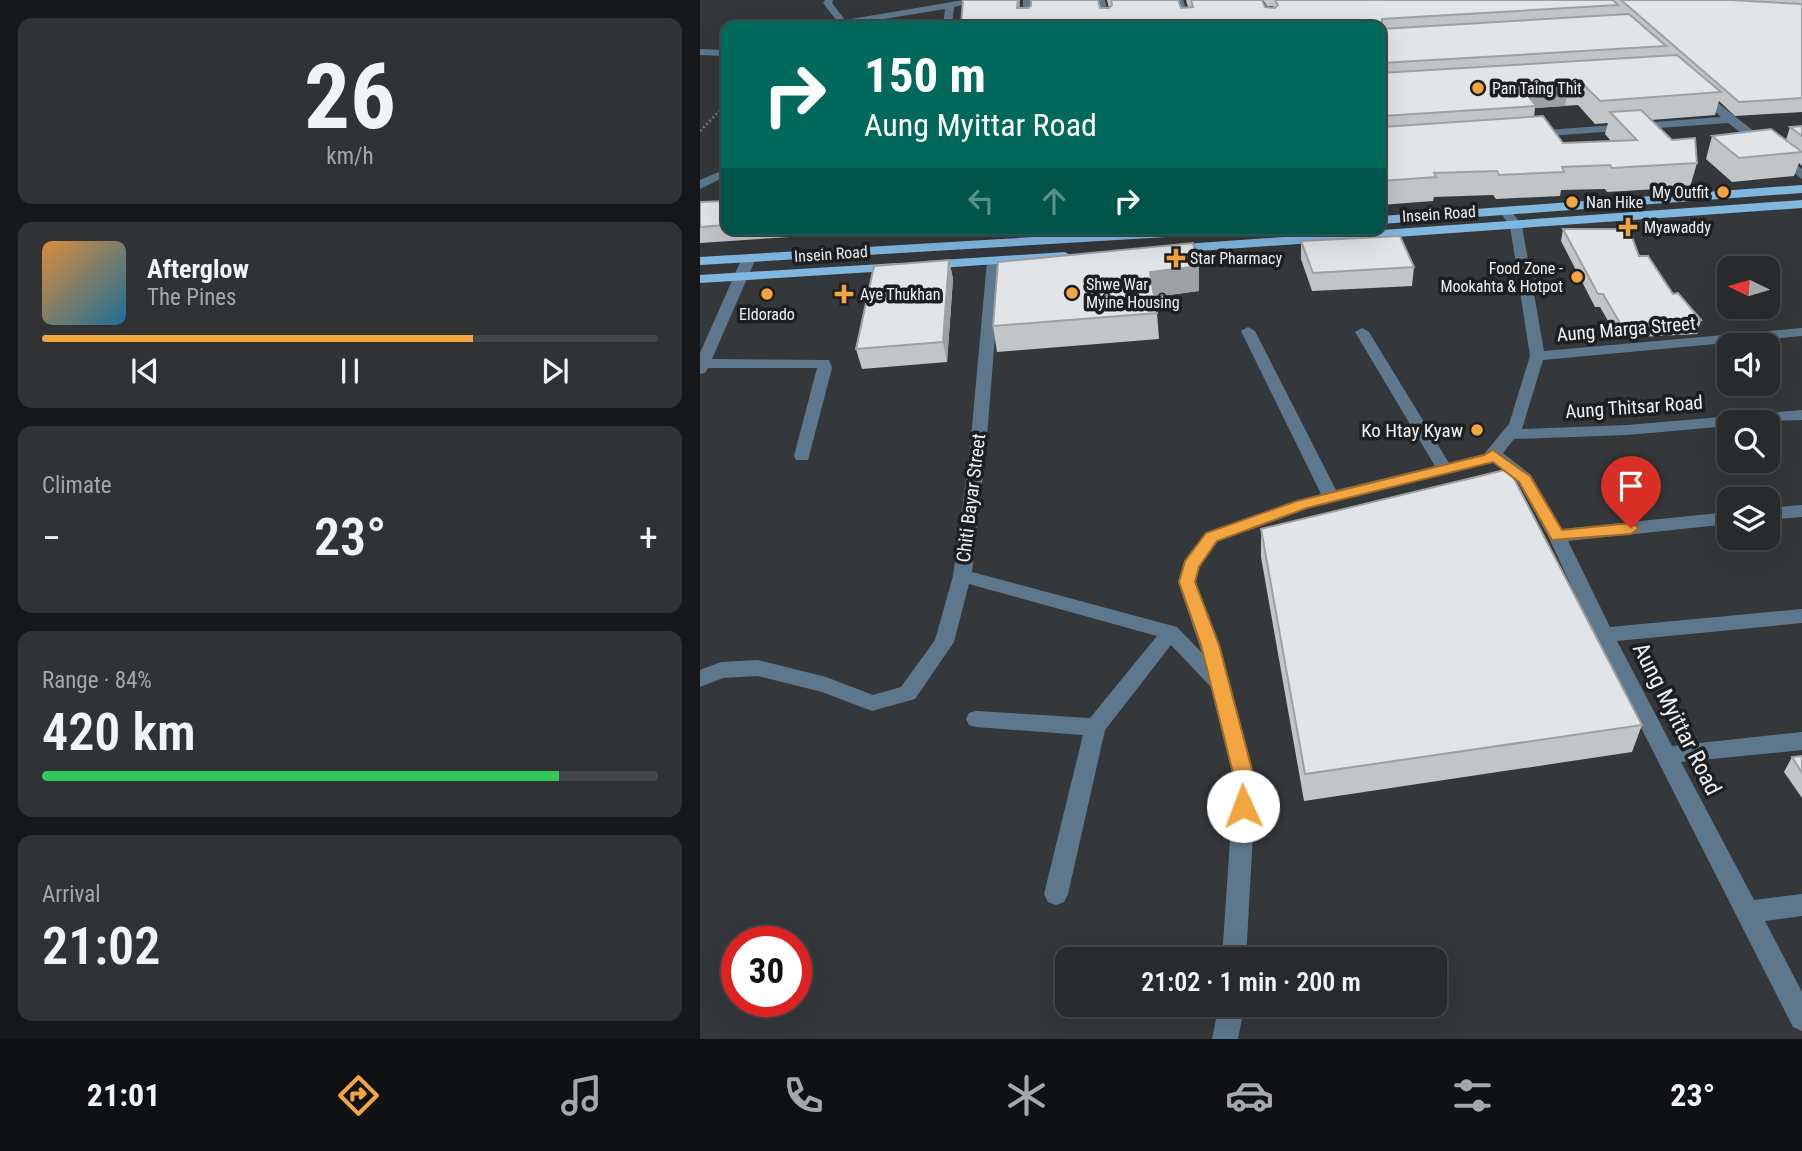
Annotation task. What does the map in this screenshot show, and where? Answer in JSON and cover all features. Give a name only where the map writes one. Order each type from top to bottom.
[{"type":"main road","name":"Insein Road","points":[[1386,220],[1802,189]]},
{"type":"main road","name":"Insein Road","points":[[1386,231],[1516,226],[1802,204]]},
{"type":"main road","name":"Insein Road","points":[[700,261],[1133,235]]},
{"type":"main road","name":"Insein Road","points":[[1157,250],[1338,235]]},
{"type":"main road","name":"Insein Road","points":[[700,279],[1075,255]]},
{"type":"street","points":[[829,0],[827,3],[841,21]]},
{"type":"street","points":[[854,21],[980,0]]},
{"type":"street","points":[[1027,0],[1027,21]]},
{"type":"street","points":[[1101,0],[1106,21]]},
{"type":"street","points":[[1179,0],[1186,21]]},
{"type":"street","points":[[948,21],[950,5]]},
{"type":"street","points":[[884,21],[885,15]]},
{"type":"street","points":[[700,52],[721,53]]},
{"type":"street","points":[[1686,80],[1730,120],[1802,175]]},
{"type":"street","points":[[1520,135],[1730,120]]},
{"type":"street","points":[[700,184],[721,174]]},
{"type":"street","points":[[1235,947],[1245,781],[1210,645],[1187,582],[1191,566],[1212,537],[1302,504],[1490,458],[1517,425],[1537,356],[1516,226],[1506,212]]},
{"type":"street","points":[[748,258],[742,277],[701,365],[824,363],[825,368],[802,456]]},
{"type":"street","name":"Chiti Bayar Street","points":[[993,261],[978,449],[962,576],[1170,632]]},
{"type":"street","points":[[1248,331],[1331,497]]},
{"type":"street","points":[[1362,332],[1445,469]]},
{"type":"street","name":"Aung Marga Street","points":[[1537,356],[1802,332]]},
{"type":"street","name":"Aung Thitsar Road","points":[[1510,434],[1627,430],[1801,417]]},
{"type":"street","name":"Aung Myittar Road","points":[[1493,454],[1524,479],[1557,536],[1604,635],[1802,1018]]},
{"type":"street","points":[[1780,513],[1802,511]]},
{"type":"street","points":[[1557,536],[1717,519]]},
{"type":"street","points":[[700,678],[721,670],[758,668],[826,685],[872,703],[908,693],[944,642],[962,576]]},
{"type":"street","points":[[1604,635],[1802,616]]},
{"type":"street","points":[[1056,894],[1095,727],[1170,632],[1220,684]]},
{"type":"street","points":[[976,719],[1095,727]]},
{"type":"street","points":[[1668,755],[1802,741]]},
{"type":"street","points":[[1746,912],[1802,905]]},
{"type":"street","points":[[1224,1039],[1229,1017]]},
{"type":"path","points":[[700,131],[721,109]]},
{"type":"building","points":[[963,0],[1018,0],[1017,8],[1028,8],[1031,6],[1031,0],[1098,0],[1100,8],[1109,8],[1112,5],[1111,0],[1178,0],[1181,8],[1193,7],[1191,0],[1262,0],[1265,7],[1275,8],[1278,5],[1275,0],[1613,0],[1618,5],[1382,21],[961,21]]},
{"type":"building","points":[[1621,0],[1730,0],[1802,4],[1802,98],[1739,102]]},
{"type":"building","points":[[1629,14],[1666,46],[1386,63],[1386,29]]},
{"type":"building","points":[[1677,55],[1721,92],[1600,101],[1582,83],[1522,88],[1536,106],[1386,116],[1386,73]]},
{"type":"building","points":[[1641,110],[1672,140],[1695,138],[1697,163],[1612,168],[1610,165],[1562,167],[1564,172],[1499,175],[1497,171],[1434,173],[1436,177],[1386,181],[1386,127],[1543,116],[1563,143],[1637,140],[1610,112]]},
{"type":"building","points":[[1802,126],[1802,136],[1790,127]]},
{"type":"building","points":[[1771,129],[1802,152],[1739,158],[1712,136]]},
{"type":"building","points":[[721,201],[721,225],[700,227],[700,202]]},
{"type":"building","points":[[1563,229],[1629,229],[1639,256],[1648,256],[1673,294],[1678,293],[1701,320],[1621,325],[1603,294],[1598,294]]},
{"type":"building","points":[[1400,236],[1414,267],[1313,273],[1301,241]]},
{"type":"building","points":[[1193,243],[1199,266],[1150,272],[1157,313],[993,326],[998,262]]},
{"type":"building","points":[[949,260],[943,342],[856,349],[874,266]]},
{"type":"building","points":[[1509,469],[1642,725],[1305,774],[1261,529]]},
{"type":"building","points":[[1802,756],[1802,773],[1792,757]]},
{"type":"place","name":"Pan Taing Thit","points":[[1478,88]]},
{"type":"place","name":"My Outfit","points":[[1723,192]]},
{"type":"place","name":"Nan Hike","points":[[1572,202]]},
{"type":"place","name":"Myawaddy","points":[[1628,227]]},
{"type":"place","name":"Star Pharmacy","points":[[1176,258]]},
{"type":"place","name":"Food Zone - Mookahta & Hotpot","points":[[1577,277]]},
{"type":"place","name":"Shwe War Myine Housing","points":[[1072,293]]},
{"type":"place","name":"Eldorado","points":[[767,294]]},
{"type":"place","name":"Aye Thukhan","points":[[844,294]]},
{"type":"place","name":"Ko Htay Kyaw","points":[[1477,430]]},
{"type":"route","points":[[1243,806],[1245,781],[1210,645],[1187,582],[1191,566],[1212,537],[1302,504],[1490,458],[1493,454],[1524,479],[1557,536],[1631,528]]}]
